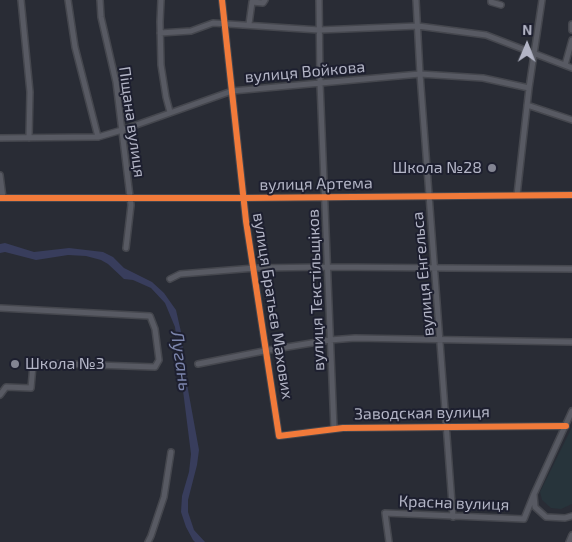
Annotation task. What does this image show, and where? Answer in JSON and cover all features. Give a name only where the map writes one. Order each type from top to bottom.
[{"type":"street","points":[[21,0],[30,92],[29,138]]},
{"type":"street","points":[[68,0],[75,47],[98,137]]},
{"type":"street","name":"Піщана вулиця","points":[[100,0],[101,17],[116,82],[131,205],[126,248]]},
{"type":"street","points":[[161,0],[160,33],[162,65],[170,112]]},
{"type":"street","name":"вулиця Братьєв Махових","points":[[222,0],[252,268],[279,436]]},
{"type":"street","points":[[249,24],[252,2],[264,3],[265,0]]},
{"type":"street","name":"вулиця Тєкстільщіков","points":[[319,0],[320,83],[334,429]]},
{"type":"street","name":"вулиця Енгельса","points":[[416,0],[453,517]]},
{"type":"street","points":[[491,0],[491,2],[501,5]]},
{"type":"street","points":[[517,195],[529,88],[542,0]]},
{"type":"street","points":[[160,33],[191,31],[212,23],[319,30],[418,26],[486,36],[572,68]]},
{"type":"street","points":[[572,24],[572,30]]},
{"type":"street","points":[[565,66],[572,40]]},
{"type":"street","name":"вулиця Войкова","points":[[0,138],[98,137],[232,91],[420,74],[483,78],[529,88]]},
{"type":"street","points":[[527,105],[572,120]]},
{"type":"street","points":[[0,175],[1,198]]},
{"type":"street","name":"вулиця Артема","points":[[1,198],[572,195]]},
{"type":"street","points":[[170,279],[180,274],[252,268],[572,269]]},
{"type":"street","points":[[0,308],[150,316],[155,329],[159,360],[155,368],[37,363],[33,365],[31,388],[6,387],[0,395]]},
{"type":"street","points":[[198,364],[330,340],[355,338],[572,342]]},
{"type":"street","points":[[572,411],[534,494],[535,506],[546,518],[572,516]]},
{"type":"street","name":"Заводская вулиця","points":[[279,436],[334,429],[447,426],[566,426]]},
{"type":"street","points":[[148,542],[164,498],[171,452]]},
{"type":"street","name":"Красна вулиця","points":[[389,542],[386,513],[524,519],[534,494]]},
{"type":"street","points":[[569,542],[572,535]]},
{"type":"shaded area","points":[[572,427],[572,504],[561,509],[551,508],[542,500],[540,492]]},
{"type":"water","name":"Лугань","points":[[5,243],[34,252],[69,248],[103,252],[113,257],[124,268],[152,282],[164,293],[176,310],[199,450],[188,500],[188,512],[194,530],[205,542],[195,542],[193,540],[181,512],[182,496],[189,472],[191,454],[175,327],[165,303],[151,288],[133,280],[124,279],[101,260],[86,256],[68,255],[36,260],[5,252],[0,253],[0,244]]},
{"type":"cycle path","points":[[222,0],[246,221],[279,436],[343,428],[566,426]]},
{"type":"cycle path","points":[[0,198],[572,195]]},
{"type":"place","name":"Школа №28","points":[[492,168]]},
{"type":"place","name":"Школа №3","points":[[15,364]]}]
